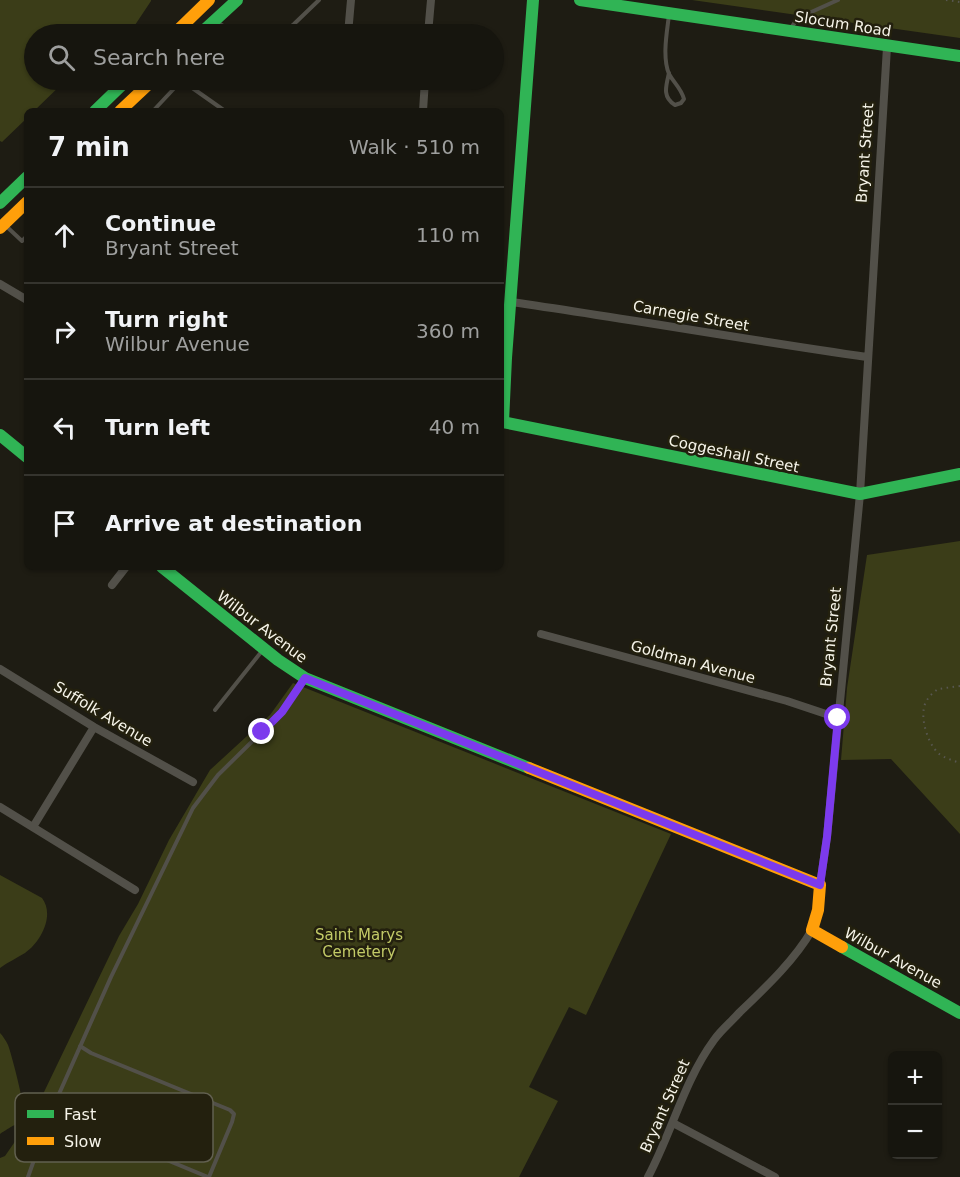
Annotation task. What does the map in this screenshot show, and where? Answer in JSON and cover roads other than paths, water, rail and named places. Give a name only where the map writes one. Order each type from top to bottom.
[{"type":"street","points":[[184,24],[209,0]]},
{"type":"street","points":[[212,24],[237,0]]},
{"type":"street","points":[[349,24],[351,0]]},
{"type":"street","points":[[429,24],[431,0]]},
{"type":"street","points":[[511,302],[533,0]]},
{"type":"street","name":"Slocum Road","points":[[580,0],[960,56]]},
{"type":"street","name":"Bryant Street","points":[[648,1177],[689,1083],[715,1038],[783,968],[812,930],[818,910],[860,494],[887,46]]},
{"type":"street","points":[[98,108],[117,90]]},
{"type":"street","points":[[123,108],[142,90]]},
{"type":"street","points":[[423,108],[424,90]]},
{"type":"street","points":[[0,203],[24,180]]},
{"type":"street","points":[[2,226],[24,205]]},
{"type":"street","points":[[0,284],[24,298]]},
{"type":"street","name":"Carnegie Street","points":[[511,302],[867,357]]},
{"type":"street","name":"Coggeshall Street","points":[[504,381],[511,302]]},
{"type":"street","name":"Coggeshall Street","points":[[504,422],[860,494],[960,474]]},
{"type":"street","points":[[0,435],[24,455]]},
{"type":"street","points":[[112,585],[124,570]]},
{"type":"street","name":"Wilbur Avenue","points":[[166,570],[305,678],[820,885]]},
{"type":"street","name":"Goldman Avenue","points":[[541,634],[787,701],[838,718]]},
{"type":"street","name":"Suffolk Avenue","points":[[0,669],[94,727],[193,782]]},
{"type":"street","points":[[33,827],[94,727]]},
{"type":"street","points":[[0,807],[135,890]]},
{"type":"street","name":"Wilbur Avenue","points":[[812,930],[960,1013]]},
{"type":"street","points":[[673,1124],[775,1177]]},
{"type":"lane","points":[[292,24],[319,0]]},
{"type":"lane","points":[[790,31],[794,21],[798,18],[838,0]]},
{"type":"lane","points":[[669,14],[667,56],[669,73],[673,82],[682,90],[684,99],[681,104],[675,105],[665,92],[669,73]]},
{"type":"lane","points":[[215,21],[220,24]]},
{"type":"lane","points":[[156,108],[173,90]]},
{"type":"lane","points":[[196,90],[221,108]]},
{"type":"lane","points":[[2,226],[22,241],[24,239]]},
{"type":"lane","points":[[215,710],[264,648]]},
{"type":"lane","points":[[59,1093],[193,808],[218,775],[282,712],[305,678]]},
{"type":"lane","points":[[80,1046],[91,1053],[189,1093]]},
{"type":"lane","points":[[172,1162],[208,1177],[234,1114],[213,1103]]},
{"type":"lane","points":[[27,1177],[33,1162]]},
{"type":"park label","name":"Saint Marys Cemetery","points":[[359,944]]}]
